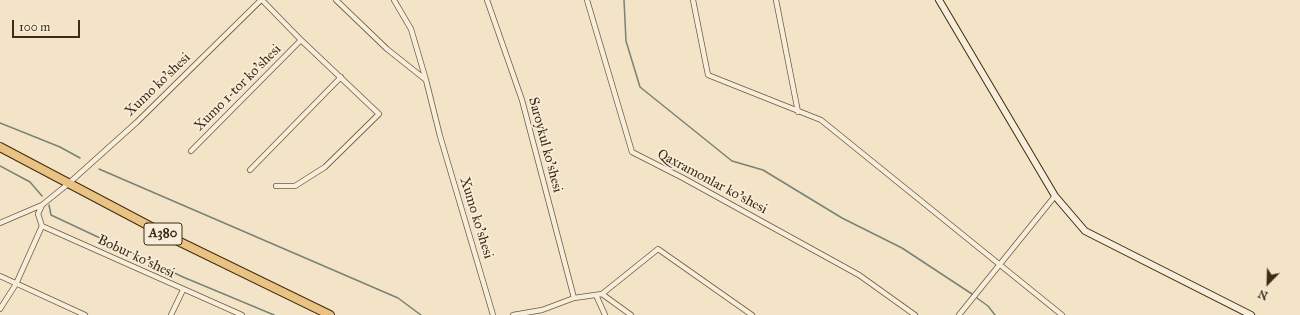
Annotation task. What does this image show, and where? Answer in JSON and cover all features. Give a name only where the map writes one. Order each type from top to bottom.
[{"type":"highway","name":"A380","points":[[0,147],[176,240],[330,315]]},
{"type":"street","name":"Xumo ko'shesi","points":[[0,223],[42,205],[68,184],[137,122],[262,0],[301,40],[379,114],[325,167],[295,186],[276,186]]},
{"type":"street","points":[[336,0],[387,49],[426,80]]},
{"type":"street","name":"Xumo ko'shesi","points":[[394,0],[411,29],[440,136],[493,315]]},
{"type":"street","name":"Saroykul ko'shesi","points":[[487,0],[522,100],[574,298]]},
{"type":"street","name":"Qaxramonlar ko'shesi","points":[[587,0],[632,152],[683,178],[860,276],[915,315]]},
{"type":"street","points":[[693,0],[708,75],[821,120],[1001,264],[1062,315]]},
{"type":"street","points":[[776,0],[798,112]]},
{"type":"street","points":[[939,0],[1055,196],[1085,231],[1251,315]]},
{"type":"street","name":"Xumo 1-tor ko'shesi","points":[[191,151],[301,40]]},
{"type":"street","points":[[250,170],[341,77]]},
{"type":"street","points":[[959,315],[1055,196]]},
{"type":"street","points":[[0,309],[16,284],[42,226],[38,214],[42,205]]},
{"type":"street","name":"Bobur ko'shesi","points":[[42,226],[242,315]]},
{"type":"street","points":[[513,315],[542,310],[574,298],[602,294],[658,249],[752,315]]},
{"type":"street","points":[[0,276],[85,315]]},
{"type":"street","points":[[171,315],[183,290]]},
{"type":"street","points":[[602,294],[631,315]]},
{"type":"street","points":[[596,295],[605,315]]},
{"type":"waterway","points":[[624,0],[626,41],[640,87],[732,161],[763,170],[842,218],[902,248],[972,294]]},
{"type":"waterway","points":[[0,123],[60,147],[80,158]]},
{"type":"waterway","points":[[0,166],[30,182],[42,196]]},
{"type":"waterway","points":[[99,169],[398,298],[421,315]]},
{"type":"waterway","points":[[49,205],[51,215],[183,277],[274,315]]},
{"type":"waterway","points":[[977,298],[988,306],[995,315]]}]
